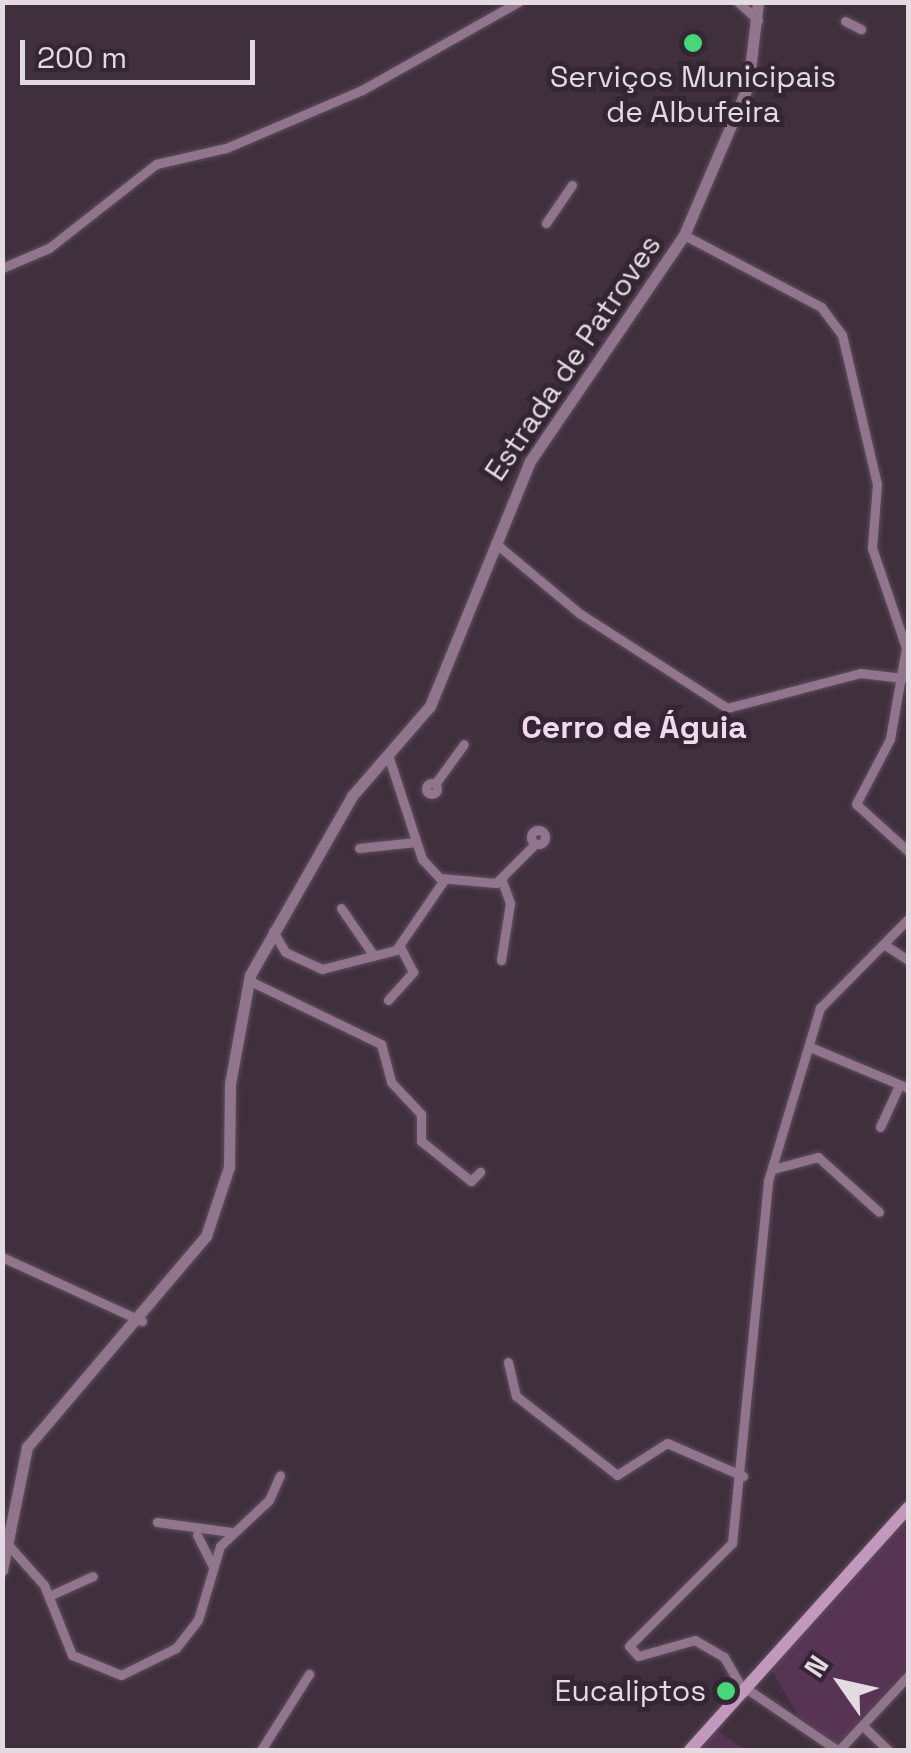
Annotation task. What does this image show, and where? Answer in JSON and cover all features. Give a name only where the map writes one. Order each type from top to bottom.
[{"type":"main road","points":[[690,1750],[908,1508]]},
{"type":"street","points":[[2,268],[49,248],[156,164],[226,148],[362,90],[518,2]]},
{"type":"street","points":[[741,5],[757,2]]},
{"type":"street","name":"Estrada de Patroves","points":[[2,1570],[28,1447],[142,1322],[206,1236],[224,1188],[248,980],[273,932],[371,775],[390,758],[450,668],[493,541],[530,460],[684,235],[740,109],[759,22],[757,2]]},
{"type":"street","points":[[741,5],[759,22]]},
{"type":"street","points":[[845,21],[862,29]]},
{"type":"street","points":[[546,223],[572,185]]},
{"type":"street","points":[[684,235],[821,307],[842,335],[877,484],[870,537],[907,662],[890,739],[856,804],[908,851]]},
{"type":"street","points":[[493,541],[591,622],[727,708],[860,673],[903,678]]},
{"type":"street","points":[[406,800],[432,788],[464,744]]},
{"type":"street","points":[[390,758],[391,777],[406,800],[416,842],[444,880],[476,888],[502,880],[536,844]]},
{"type":"street","points":[[371,775],[391,777]]},
{"type":"street","points":[[363,856],[416,842]]},
{"type":"street","points":[[260,955],[285,952],[322,970],[400,948],[444,880]]},
{"type":"street","points":[[501,960],[510,903],[502,880]]},
{"type":"street","points":[[342,908],[374,956]]},
{"type":"street","points":[[908,919],[827,998],[773,1169],[743,1476],[732,1543],[629,1651],[695,1640],[724,1656],[745,1690],[838,1750],[908,1676]]},
{"type":"street","points":[[273,932],[285,952]]},
{"type":"street","points":[[885,945],[908,960]]},
{"type":"street","points":[[388,1000],[413,972],[400,948]]},
{"type":"street","points":[[248,980],[382,1044],[391,1082],[421,1114],[422,1142],[471,1181],[480,1172]]},
{"type":"street","points":[[810,1047],[903,1089],[880,1128]]},
{"type":"street","points":[[773,1169],[818,1157],[879,1212]]},
{"type":"street","points":[[2,1257],[142,1322]]},
{"type":"street","points":[[127,1318],[131,1333]]},
{"type":"street","points":[[508,1362],[516,1396],[616,1476],[667,1444],[743,1476]]},
{"type":"street","points":[[8,1541],[48,1596],[72,1655],[122,1675],[176,1648],[198,1620],[212,1565],[231,1532],[269,1500],[280,1475]]},
{"type":"street","points":[[156,1522],[195,1534],[231,1532]]},
{"type":"street","points":[[195,1534],[212,1565]]},
{"type":"street","points":[[48,1596],[93,1576]]},
{"type":"street","points":[[262,1750],[309,1674]]},
{"type":"street","points":[[863,1726],[888,1750]]},
{"type":"shaded area","points":[[908,1512],[908,1667],[837,1744],[799,1717],[771,1669]]},
{"type":"shaded area","points":[[717,1730],[744,1750],[698,1750]]},
{"type":"place","name":"Serviços Municipais de Albufeira","points":[[693,43]]},
{"type":"place","name":"Eucaliptos","points":[[726,1691]]},
{"type":"district","name":"Cerro de Águia","points":[[634,727]]}]
